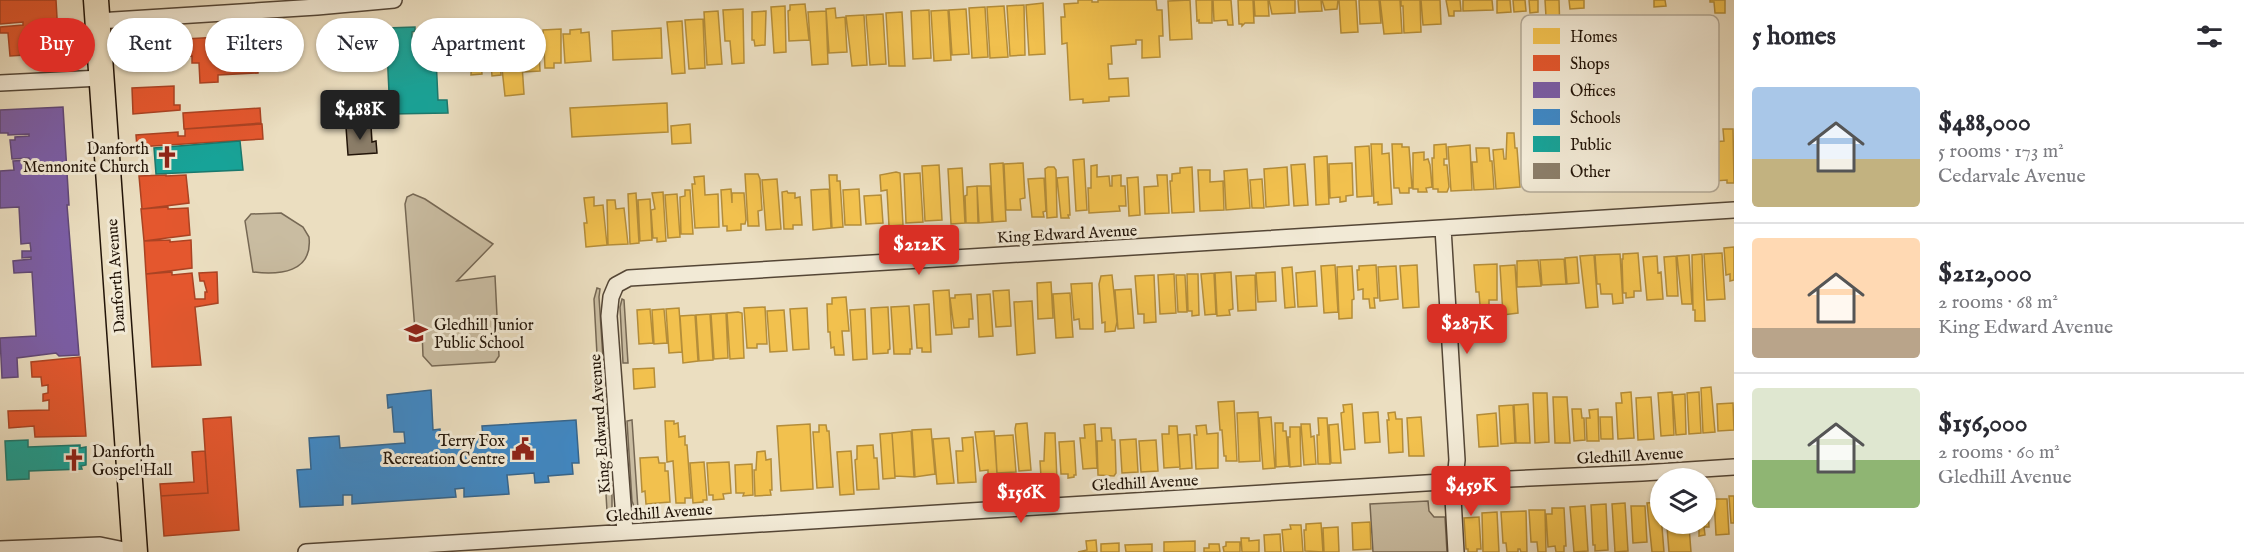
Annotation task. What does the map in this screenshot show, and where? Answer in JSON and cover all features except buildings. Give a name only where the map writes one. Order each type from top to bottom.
[{"type":"main road","name":"Danforth Avenue","points":[[97,10],[134,552]]},
{"type":"street","points":[[97,10],[317,7],[363,1],[394,0]]},
{"type":"street","points":[[0,83],[101,78]]},
{"type":"street","name":"King Edward Avenue","points":[[625,532],[609,316],[611,297],[616,285],[628,278],[1734,210]]},
{"type":"street","points":[[1443,228],[1457,460],[1453,498],[1456,552]]},
{"type":"street","name":"Gledhill Avenue","points":[[306,552],[1455,481],[1734,467]]},
{"type":"street","points":[[0,549],[100,545],[134,552]]},
{"type":"shaded area","points":[[413,194],[425,199],[493,244],[457,281],[495,276],[499,356],[495,362],[432,366],[423,356],[422,331],[415,330],[405,204],[407,197]]},
{"type":"shaded area","points":[[281,213],[303,227],[309,237],[306,258],[300,265],[283,272],[253,272],[245,221],[251,214]]},
{"type":"shaded area","points":[[597,288],[600,289],[604,374],[598,373],[594,299]]},
{"type":"shaded area","points":[[622,299],[624,300],[628,363],[623,363],[620,307]]},
{"type":"shaded area","points":[[605,390],[612,496],[612,507],[609,512],[607,511],[600,391]]},
{"type":"shaded area","points":[[632,420],[638,509],[635,509],[632,501],[627,421]]},
{"type":"shaded area","points":[[1428,501],[1429,511],[1434,517],[1445,517],[1447,552],[1373,552],[1370,504]]},
{"type":"place","name":"Danforth Mennonite Church","points":[[167,157]]},
{"type":"place","name":"Gledhill Junior Public School","points":[[416,333]]},
{"type":"place","name":"Terry Fox Recreation Centre","points":[[523,449]]},
{"type":"place","name":"Danforth Gospel Hall","points":[[74,460]]}]
